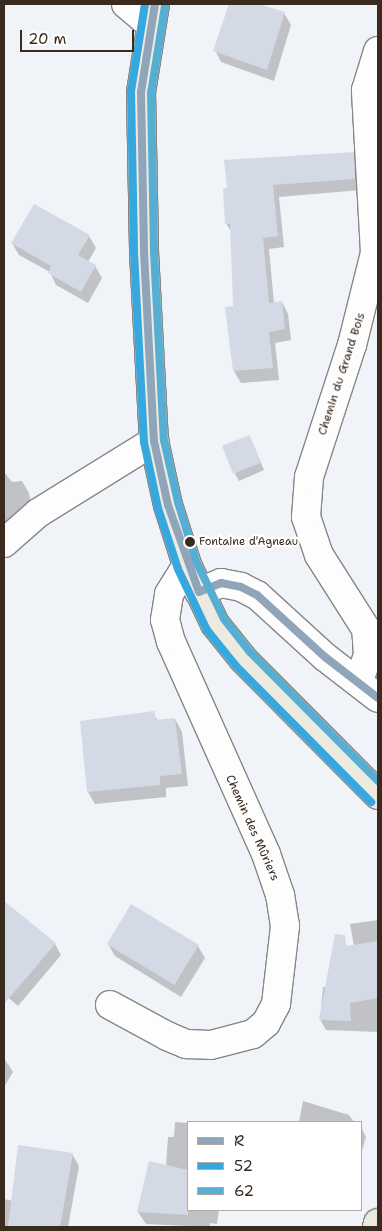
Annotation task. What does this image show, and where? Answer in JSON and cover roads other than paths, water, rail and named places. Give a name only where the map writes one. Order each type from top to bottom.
[{"type":"main road","points":[[152,14],[141,92],[144,252],[154,441],[168,505],[187,565],[215,624],[243,660],[378,795]]},
{"type":"main road","points":[[376,1227],[378,1223]]},
{"type":"street","points":[[126,4],[152,14]]},
{"type":"street","name":"Chemin du Grand Bois","points":[[369,690],[366,629],[319,555],[306,517],[309,477],[352,345],[376,252],[366,90],[378,52]]},
{"type":"street","points":[[4,543],[38,512],[154,441]]},
{"type":"street","name":"Chemin des Mûriers","points":[[110,1005],[180,1041],[211,1045],[253,1034],[266,1023],[276,1004],[284,926],[280,895],[266,854],[171,642],[165,620],[169,594],[187,565]]},
{"type":"street","points":[[199,592],[221,583],[241,587],[257,595],[325,657],[369,690]]},
{"type":"place","name":"Fontaine d'Agneau","points":[[190,542]]}]
